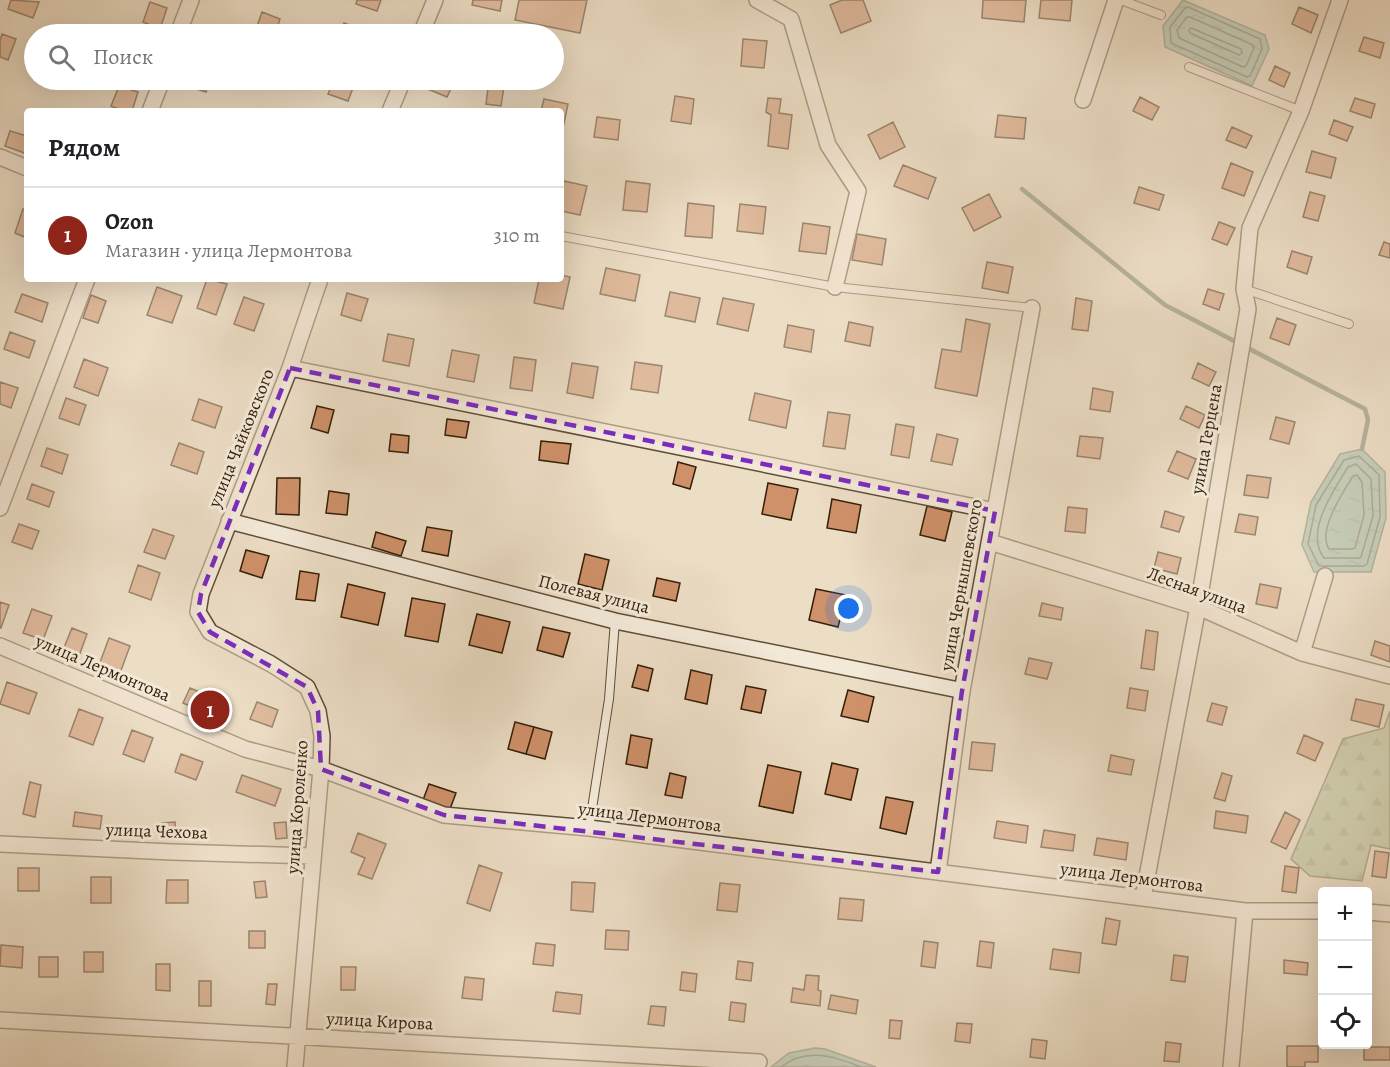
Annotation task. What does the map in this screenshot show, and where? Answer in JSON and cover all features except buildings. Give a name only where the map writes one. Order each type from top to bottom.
[{"type":"street","points":[[182,24],[191,0]]},
{"type":"street","points":[[425,24],[435,0]]},
{"type":"street","points":[[757,0],[791,20],[828,145],[858,191],[835,287]]},
{"type":"street","points":[[1083,100],[1116,0]]},
{"type":"street","name":"улица Герцена","points":[[1143,898],[1198,607],[1248,309],[1244,289],[1250,228],[1301,111],[1340,0]]},
{"type":"street","points":[[151,108],[158,90]]},
{"type":"street","points":[[391,108],[399,90]]},
{"type":"street","points":[[0,157],[24,167]]},
{"type":"street","points":[[0,508],[86,282]]},
{"type":"street","name":"улица Чайковского","points":[[198,612],[201,594],[290,368],[318,282]]},
{"type":"street","name":"улица Чернышевского","points":[[938,872],[958,690],[990,542],[1032,308]]},
{"type":"street","points":[[290,368],[995,511]]},
{"type":"street","name":"Полевая улица","points":[[229,521],[615,621],[958,690]]},
{"type":"street","name":"Лесная улица","points":[[990,542],[1198,607],[1302,653],[1390,676]]},
{"type":"street","points":[[1302,653],[1325,576]]},
{"type":"street","name":"улица Короленко","points":[[198,612],[210,632],[271,664],[307,687],[318,711],[322,736],[321,769],[295,1067]]},
{"type":"street","name":"улица Лермонтова","points":[[0,646],[246,749],[321,769],[444,815],[589,828],[1245,911],[1318,911]]},
{"type":"street","name":"улица Чехова","points":[[0,844],[312,856]]},
{"type":"street","points":[[1231,1067],[1245,911]]},
{"type":"street","points":[[1372,912],[1390,914]]},
{"type":"street","name":"улица Кирова","points":[[0,1020],[758,1064]]},
{"type":"lane","points":[[1121,0],[1161,15]]},
{"type":"lane","points":[[1189,67],[1301,111]]},
{"type":"lane","points":[[564,237],[835,287],[1032,308]]},
{"type":"lane","points":[[1244,289],[1348,324]]},
{"type":"lane","points":[[589,828],[609,699],[615,621]]},
{"type":"lane","points":[[315,683],[318,711]]},
{"type":"highlighted area","points":[[290,368],[995,511],[962,691],[938,872],[444,815],[321,769],[318,711],[307,687],[210,632],[198,612],[201,594]]},
{"type":"green space","points":[[1390,711],[1390,849],[1371,845],[1362,881],[1310,876],[1291,859],[1343,739],[1384,728]]},
{"type":"water","points":[[1183,0],[1265,35],[1269,49],[1252,86],[1165,47],[1163,26]]},
{"type":"water","points":[[1362,449],[1385,472],[1386,518],[1371,572],[1314,572],[1302,545],[1311,502],[1340,454]]},
{"type":"water","points":[[815,1048],[825,1049],[876,1067],[771,1067],[789,1053]]},
{"type":"waterway","points":[[1022,189],[1165,305],[1365,409],[1368,420],[1362,449]]},
{"type":"place","name":"Ozon","points":[[210,710]]}]
